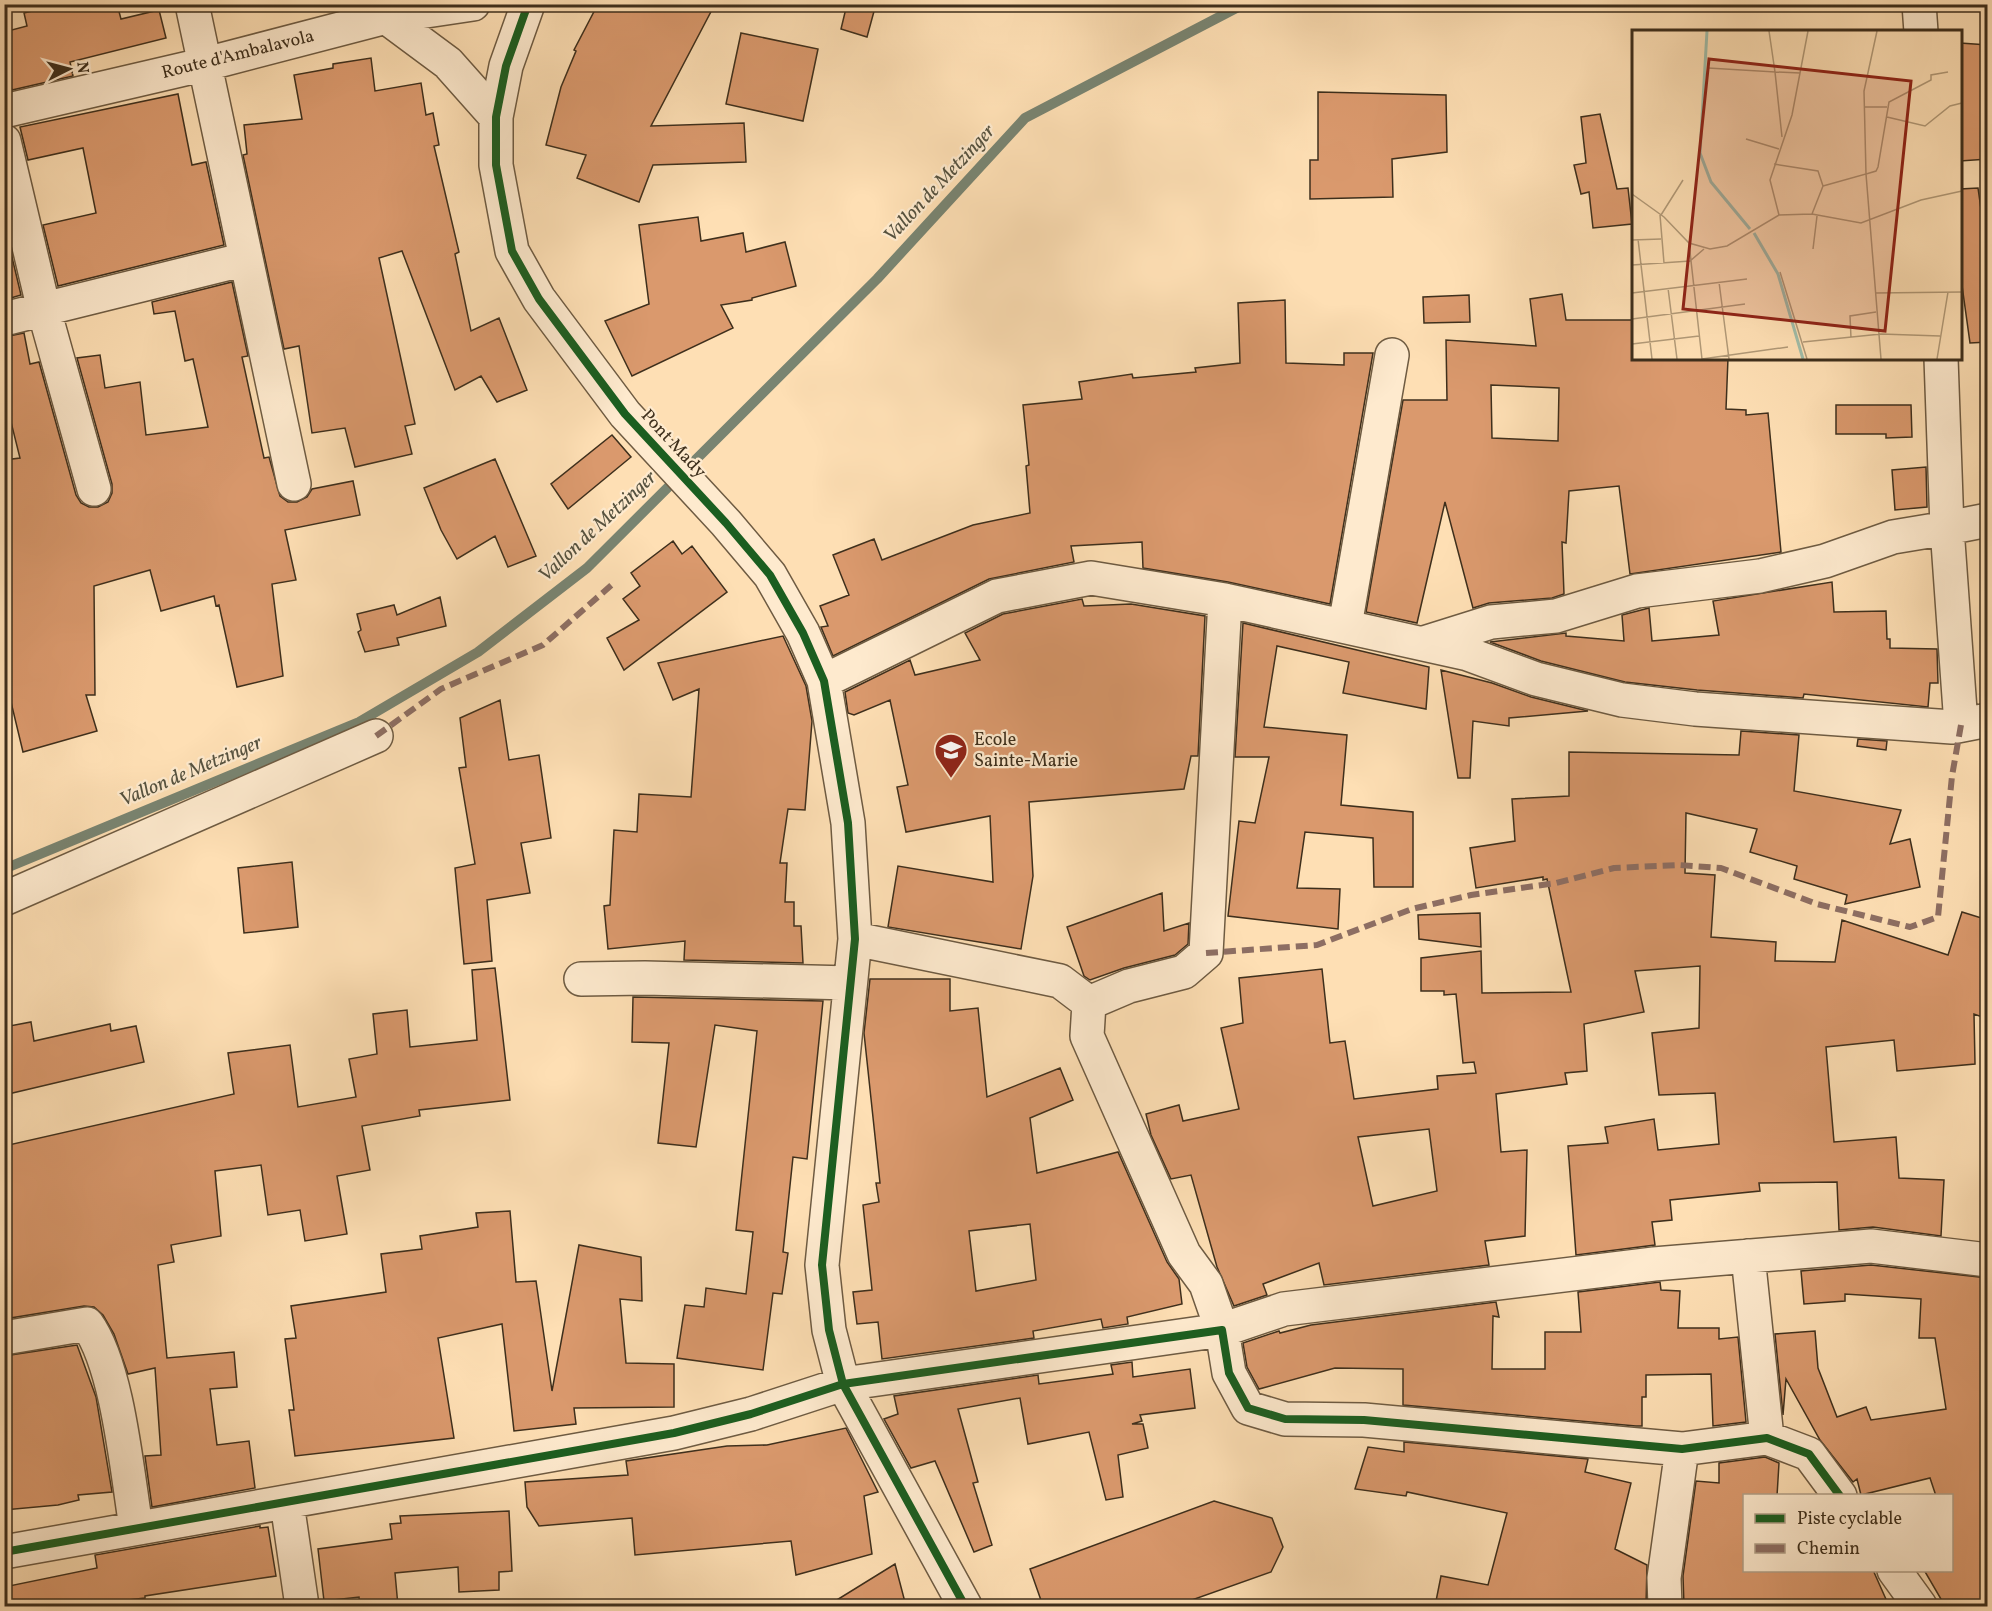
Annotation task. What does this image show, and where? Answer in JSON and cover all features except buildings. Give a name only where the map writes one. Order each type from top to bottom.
[{"type":"street","points":[[192,4],[294,484]]},
{"type":"street","name":"Route d'Ambalavola","points":[[4,111],[206,64],[385,11],[473,4]]},
{"type":"street","name":"Pont Mady","points":[[528,4],[506,66],[496,117],[496,165],[512,251],[539,299],[625,414],[700,494],[770,575],[803,633],[824,681],[848,823],[855,939],[822,1265],[829,1330],[843,1384],[965,1606]]},
{"type":"street","points":[[1919,4],[1921,30]]},
{"type":"street","points":[[385,11],[448,63],[496,117]]},
{"type":"street","points":[[4,141],[44,310],[94,489]]},
{"type":"street","points":[[4,320],[246,259]]},
{"type":"street","points":[[1345,626],[1392,355]]},
{"type":"street","points":[[824,681],[997,596],[1090,578],[1225,600],[1468,654],[1536,679],[1622,700],[1695,709],[1952,727],[1974,722],[1947,528],[1941,360]]},
{"type":"street","points":[[1423,644],[1491,622],[1557,616],[1637,591],[1760,576],[1825,561],[1893,537],[1988,520]]},
{"type":"street","points":[[1089,1004],[1129,986],[1184,972],[1206,953],[1225,600]]},
{"type":"street","points":[[4,899],[376,736]]},
{"type":"street","points":[[855,939],[1060,981],[1089,1004]]},
{"type":"street","points":[[581,979],[850,983]]},
{"type":"street","points":[[1089,1004],[1087,1036],[1184,1254],[1206,1284],[1222,1330],[1229,1372],[1248,1408],[1285,1419],[1364,1420],[1682,1449],[1767,1438],[1809,1454],[1839,1494]]},
{"type":"street","points":[[4,1552],[674,1433],[752,1414],[843,1384],[1222,1330],[1284,1309],[1654,1264],[1871,1246],[1988,1260]]},
{"type":"street","points":[[1748,1257],[1767,1438]]},
{"type":"street","points":[[4,1338],[87,1324],[99,1341],[110,1378],[136,1527]]},
{"type":"street","points":[[1665,1606],[1664,1578],[1682,1449]]},
{"type":"street","points":[[287,1503],[302,1606]]},
{"type":"street","points":[[1895,1572],[1920,1606]]},
{"type":"waterway","name":"Vallon de Metzinger","points":[[4,869],[359,722],[478,652],[587,568],[877,279],[1025,118],[1244,4]]},
{"type":"marked path","points":[[376,736],[441,689],[543,645],[615,582]]},
{"type":"marked path","points":[[1206,953],[1317,945],[1412,909],[1471,895],[1556,883],[1614,868],[1679,865],[1721,868],[1817,904],[1910,927],[1938,917],[1952,776],[1961,725]]},
{"type":"cycle path","points":[[528,4],[506,66],[496,117],[496,165],[512,251],[539,299],[625,414],[726,523],[770,575],[803,633],[824,681],[848,823],[855,939],[822,1265],[829,1330],[843,1384],[965,1606]]},
{"type":"cycle path","points":[[4,1552],[674,1433],[751,1414],[843,1384],[1222,1330],[1229,1373],[1248,1408],[1285,1419],[1364,1420],[1682,1449],[1767,1438],[1809,1454],[1839,1494]]},
{"type":"place","name":"Ecole Sainte-Marie","points":[[951,779]]}]
